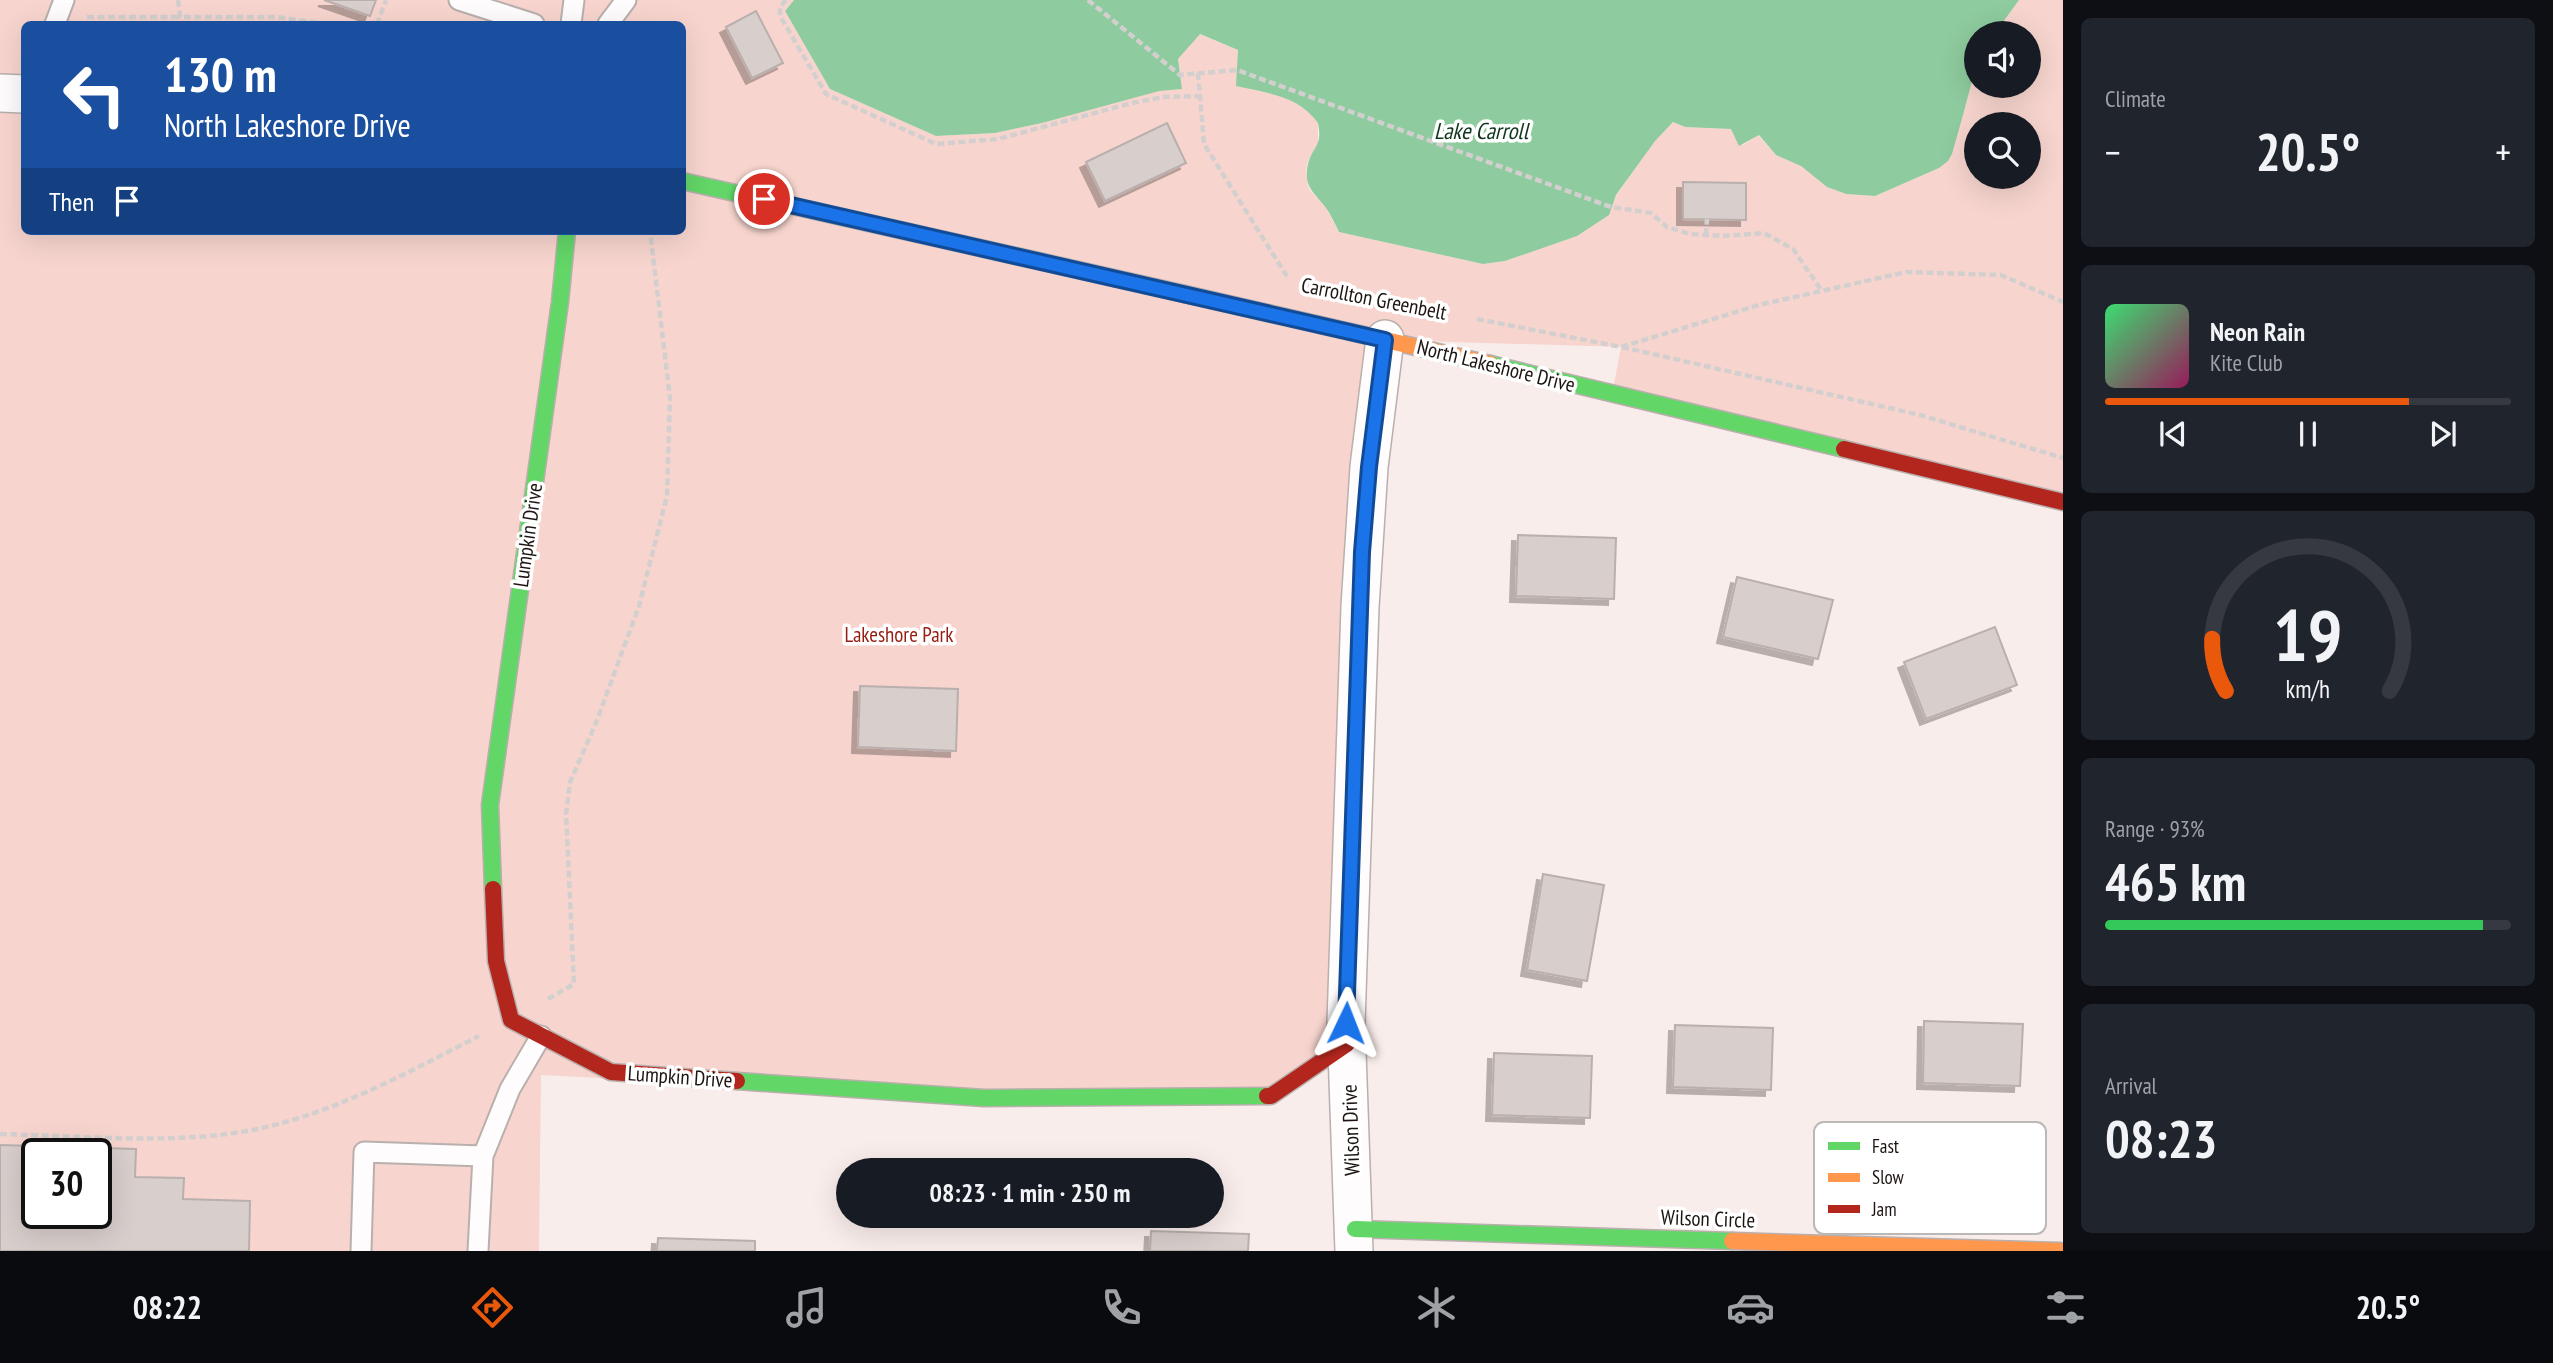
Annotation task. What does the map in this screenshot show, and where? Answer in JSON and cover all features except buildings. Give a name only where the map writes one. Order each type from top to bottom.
[{"type":"street","points":[[0,93],[21,94]]},
{"type":"street","name":"North Lakeshore Drive","points":[[686,182],[1385,340],[2063,502]]},
{"type":"street","name":"Lumpkin Drive","points":[[568,235],[490,805],[496,961],[511,1020],[611,1073],[984,1098],[1271,1096],[1347,1044]]},
{"type":"street","name":"Wilson Drive","points":[[1354,1240],[1346,1023],[1362,552],[1369,467],[1385,340]]},
{"type":"street","name":"Wilson Circle","points":[[1354,1240],[2060,1251]]},
{"type":"lane","points":[[56,21],[64,0]]},
{"type":"lane","points":[[459,0],[525,21]]},
{"type":"lane","points":[[571,21],[574,0]]},
{"type":"lane","points":[[610,21],[626,0]]},
{"type":"lane","points":[[478,1251],[482,1156],[510,1089],[541,1036]]},
{"type":"lane","points":[[361,1251],[364,1152],[482,1156]]},
{"type":"path","points":[[178,0],[180,17]]},
{"type":"path","points":[[378,21],[386,0]]},
{"type":"path","points":[[786,0],[780,7],[780,16],[826,94],[936,144],[998,139],[1132,103],[1164,97],[1200,96],[1198,73]]},
{"type":"path","points":[[1088,0],[1180,75],[1237,70],[1611,207],[1651,213],[1667,227],[1690,234],[1765,233],[1793,249],[1822,291]]},
{"type":"path","points":[[77,16],[276,17],[304,21]]},
{"type":"path","name":"Carrollton Greenbelt","points":[[1200,96],[1204,144],[1290,282],[1276,279]]},
{"type":"path","points":[[1706,235],[1707,219]]},
{"type":"path","name":"Carrollton Greenbelt","points":[[1475,319],[1621,347],[1759,305],[1906,272],[2001,275],[2063,302]]},
{"type":"path","points":[[1621,347],[1920,415],[2063,458]]},
{"type":"green space","name":"Lakeshore Park","points":[[0,0],[794,0],[785,11],[830,89],[936,136],[995,133],[1042,123],[1159,90],[1182,89],[1178,59],[1199,34],[1238,50],[1237,86],[1291,101],[1301,106],[1318,123],[1318,144],[1308,160],[1306,173],[1309,189],[1326,208],[1339,232],[1483,264],[1505,261],[1576,236],[1608,215],[1616,196],[1655,140],[1673,122],[1685,127],[1731,129],[1743,145],[1758,135],[1776,155],[1801,166],[1827,187],[1846,194],[1875,196],[1939,168],[1952,154],[1967,98],[2041,98],[2041,21],[2004,21],[2019,0],[2063,0],[2063,502],[1612,394],[1621,347],[1385,340],[1347,1044],[1271,1096],[984,1098],[541,1075],[539,1251],[0,1251]]},
{"type":"water","name":"Lake Carroll","points":[[794,0],[2019,0],[2004,21],[1964,21],[1964,98],[1968,98],[1952,154],[1939,168],[1875,196],[1846,194],[1827,187],[1801,166],[1776,155],[1759,135],[1739,146],[1731,129],[1685,127],[1673,122],[1655,141],[1616,195],[1609,215],[1577,236],[1505,261],[1483,264],[1339,232],[1328,211],[1308,184],[1308,164],[1319,137],[1318,123],[1301,106],[1291,101],[1270,93],[1236,86],[1238,50],[1200,34],[1178,59],[1182,89],[1159,91],[995,133],[936,136],[830,89],[785,11]]},
{"type":"traffic: fast","points":[[686,182],[1185,294]]},
{"type":"traffic: fast","points":[[493,889],[490,805],[560,302],[567,235]]},
{"type":"traffic: fast","points":[[1490,364],[1844,449]]},
{"type":"traffic: fast","points":[[737,1081],[984,1098],[1267,1096]]},
{"type":"traffic: fast","points":[[1355,1229],[1732,1241]]},
{"type":"traffic: slow","points":[[1185,294],[1490,364]]},
{"type":"traffic: slow","points":[[1732,1241],[2060,1251]]},
{"type":"traffic: jam","points":[[1844,449],[2063,502]]},
{"type":"traffic: jam","points":[[493,889],[496,961],[511,1020],[611,1072],[737,1081]]},
{"type":"traffic: jam","points":[[1267,1096],[1271,1096],[1347,1044]]},
{"type":"route","points":[[764,199],[1385,340],[1369,467],[1362,552],[1346,1023]]}]
